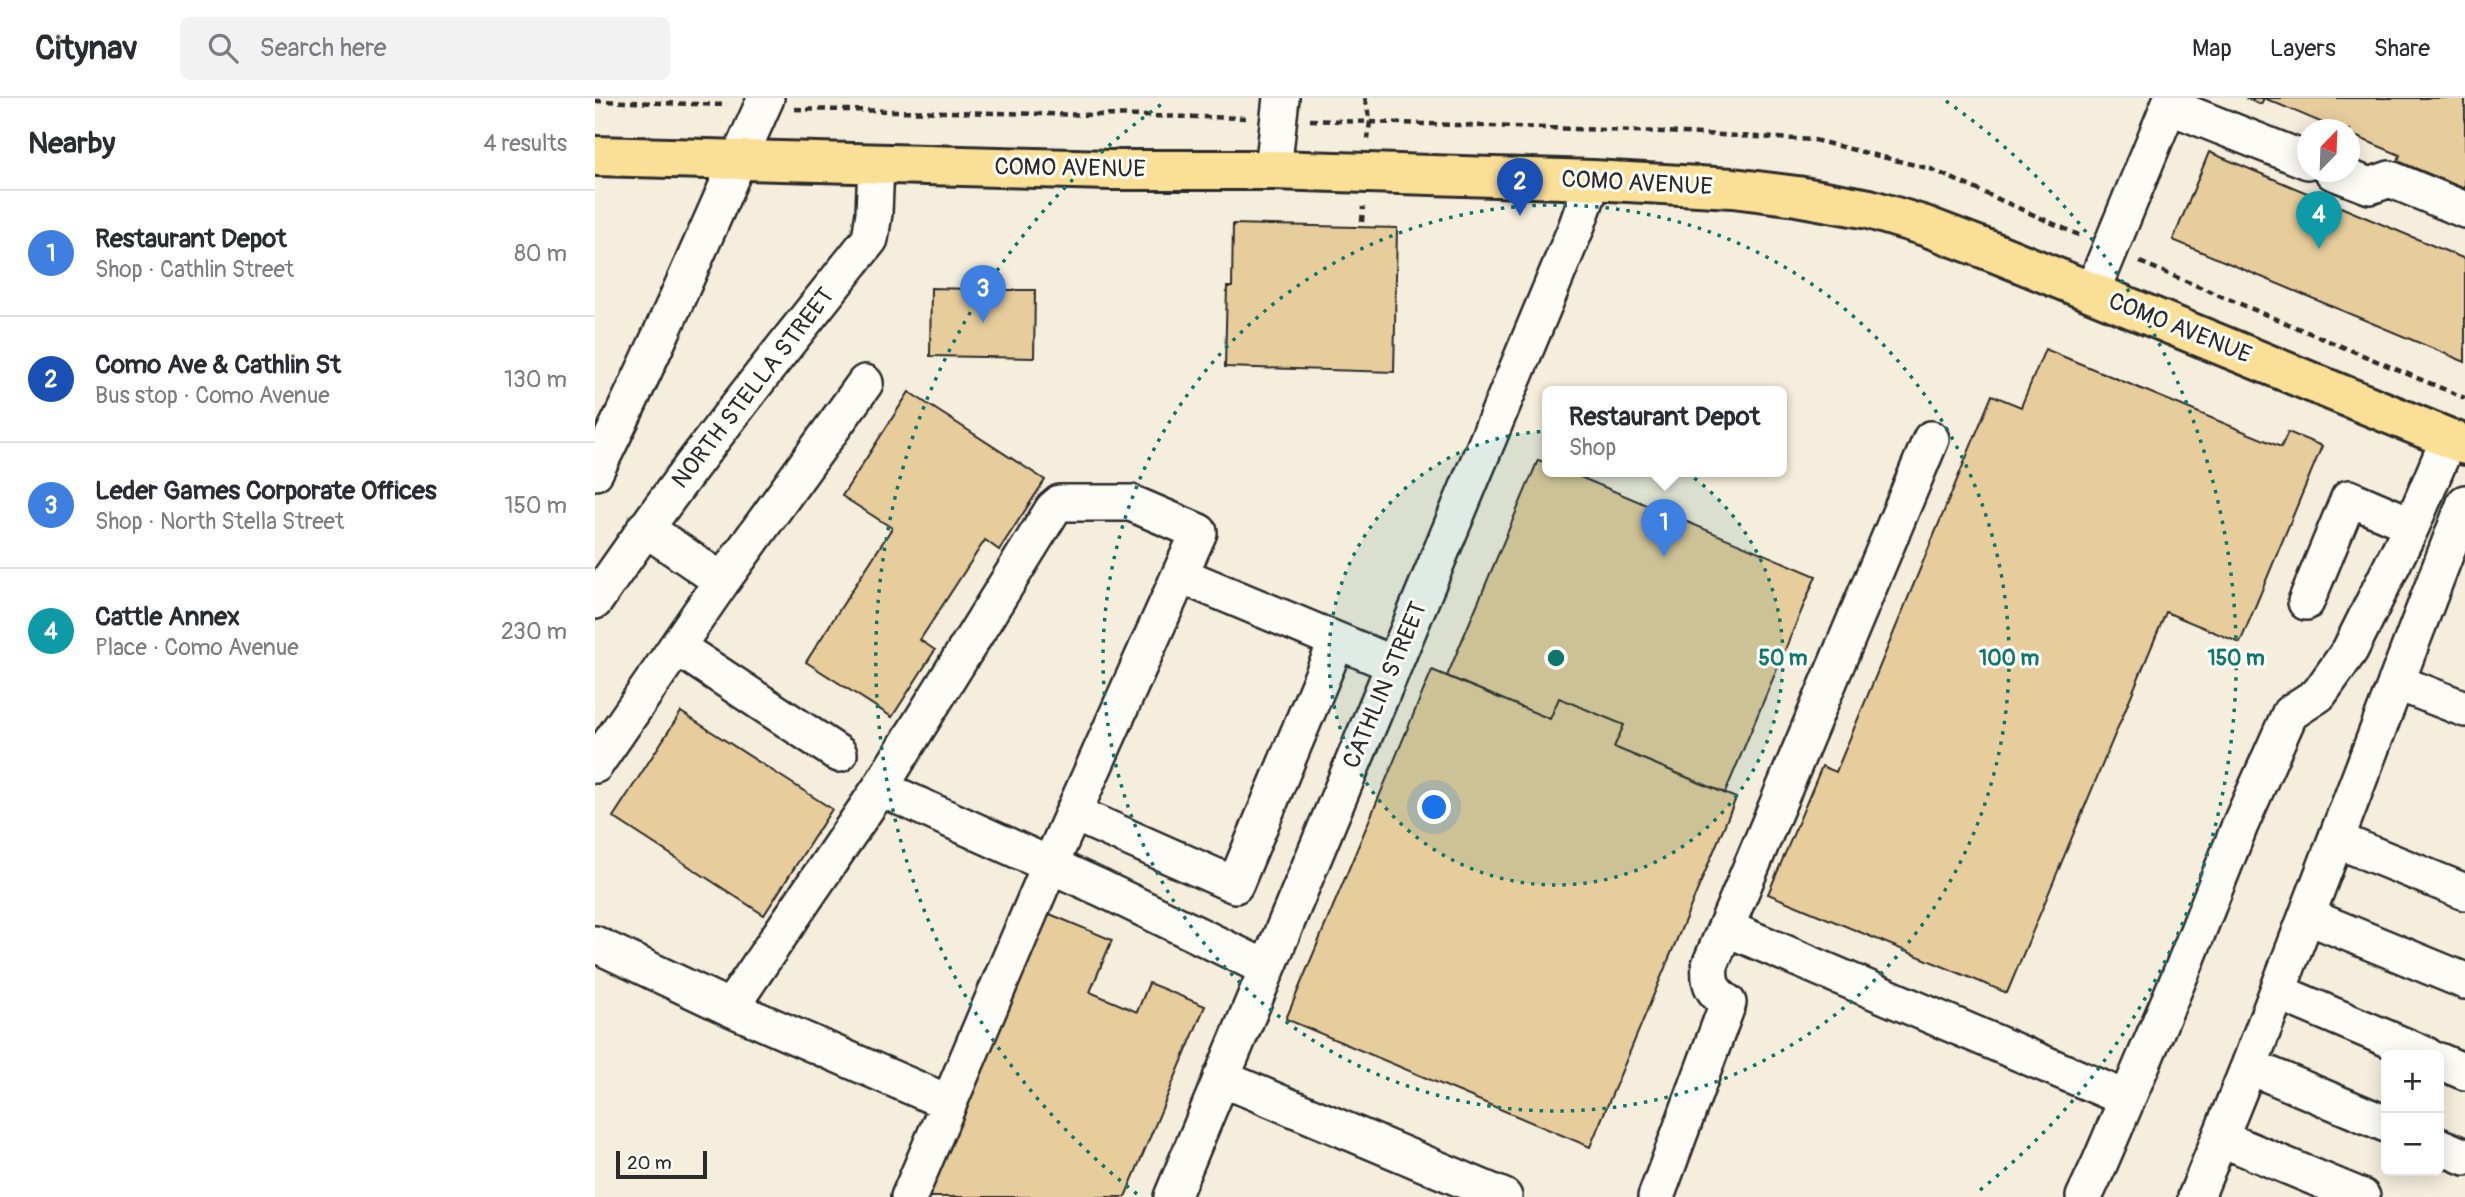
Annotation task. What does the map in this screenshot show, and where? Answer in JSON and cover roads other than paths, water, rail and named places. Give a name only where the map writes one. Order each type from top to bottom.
[{"type":"main road","name":"COMO AVENUE","points":[[595,156],[1109,170],[1273,170],[1593,180],[1733,188],[1797,196],[1869,209],[1925,226],[2457,441]]},
{"type":"street","points":[[595,472],[624,415],[766,98]]},
{"type":"street","points":[[1273,170],[1282,98]]},
{"type":"street","points":[[2092,293],[2170,102],[2297,156]]},
{"type":"street","name":"NORTH STELLA STREET","points":[[595,601],[645,528],[755,383],[870,239],[876,164]]},
{"type":"street","points":[[2369,187],[2390,179],[2465,210]]},
{"type":"street","name":"CATHLIN STREET","points":[[1174,1193],[1571,241],[1593,180]]},
{"type":"street","points":[[2357,182],[2369,187],[2385,202],[2465,234]]},
{"type":"street","points":[[595,765],[722,581],[865,383]]},
{"type":"street","points":[[1656,1197],[1728,1003],[1715,993],[1708,981],[1710,965],[1931,439]]},
{"type":"street","points":[[2084,1197],[2240,825],[2290,713],[2319,694],[2350,650],[2411,525],[2457,441]]},
{"type":"street","points":[[2306,602],[2349,498],[2411,525]]},
{"type":"street","points":[[730,1008],[880,788],[1053,509],[1060,503],[1132,503],[1199,532],[1050,865],[909,1197]]},
{"type":"street","points":[[2196,1197],[2278,992],[2396,682],[2456,553],[2465,503]]},
{"type":"street","points":[[645,528],[722,581]]},
{"type":"street","points":[[1179,575],[1394,664]]},
{"type":"street","points":[[1073,813],[1235,885],[1337,641]]},
{"type":"street","points":[[677,647],[839,754]]},
{"type":"street","points":[[2396,682],[2465,709]]},
{"type":"street","points":[[880,788],[1266,968]]},
{"type":"street","points":[[2337,840],[2465,892]]},
{"type":"street","points":[[2307,916],[2465,982]]},
{"type":"street","points":[[1725,928],[2127,1099]]},
{"type":"street","points":[[595,944],[730,1008],[949,1103]]},
{"type":"street","points":[[2278,992],[2414,1050]]},
{"type":"street","points":[[2444,1063],[2465,1072]]},
{"type":"street","points":[[2249,1066],[2381,1122]]},
{"type":"street","points":[[1221,1078],[1504,1197]]},
{"type":"street","points":[[2220,1138],[2362,1197]]},
{"type":"street","points":[[2444,1148],[2465,1157]]},
{"type":"place","name":"Como Ave & Cathlin St","points":[[1520,216]]},
{"type":"place","name":"Cattle Annex","points":[[2319,249]]},
{"type":"place","name":"Leder Games Corporate Offices","points":[[983,323]]},
{"type":"place","name":"Restaurant Depot","points":[[1664,557]]}]
